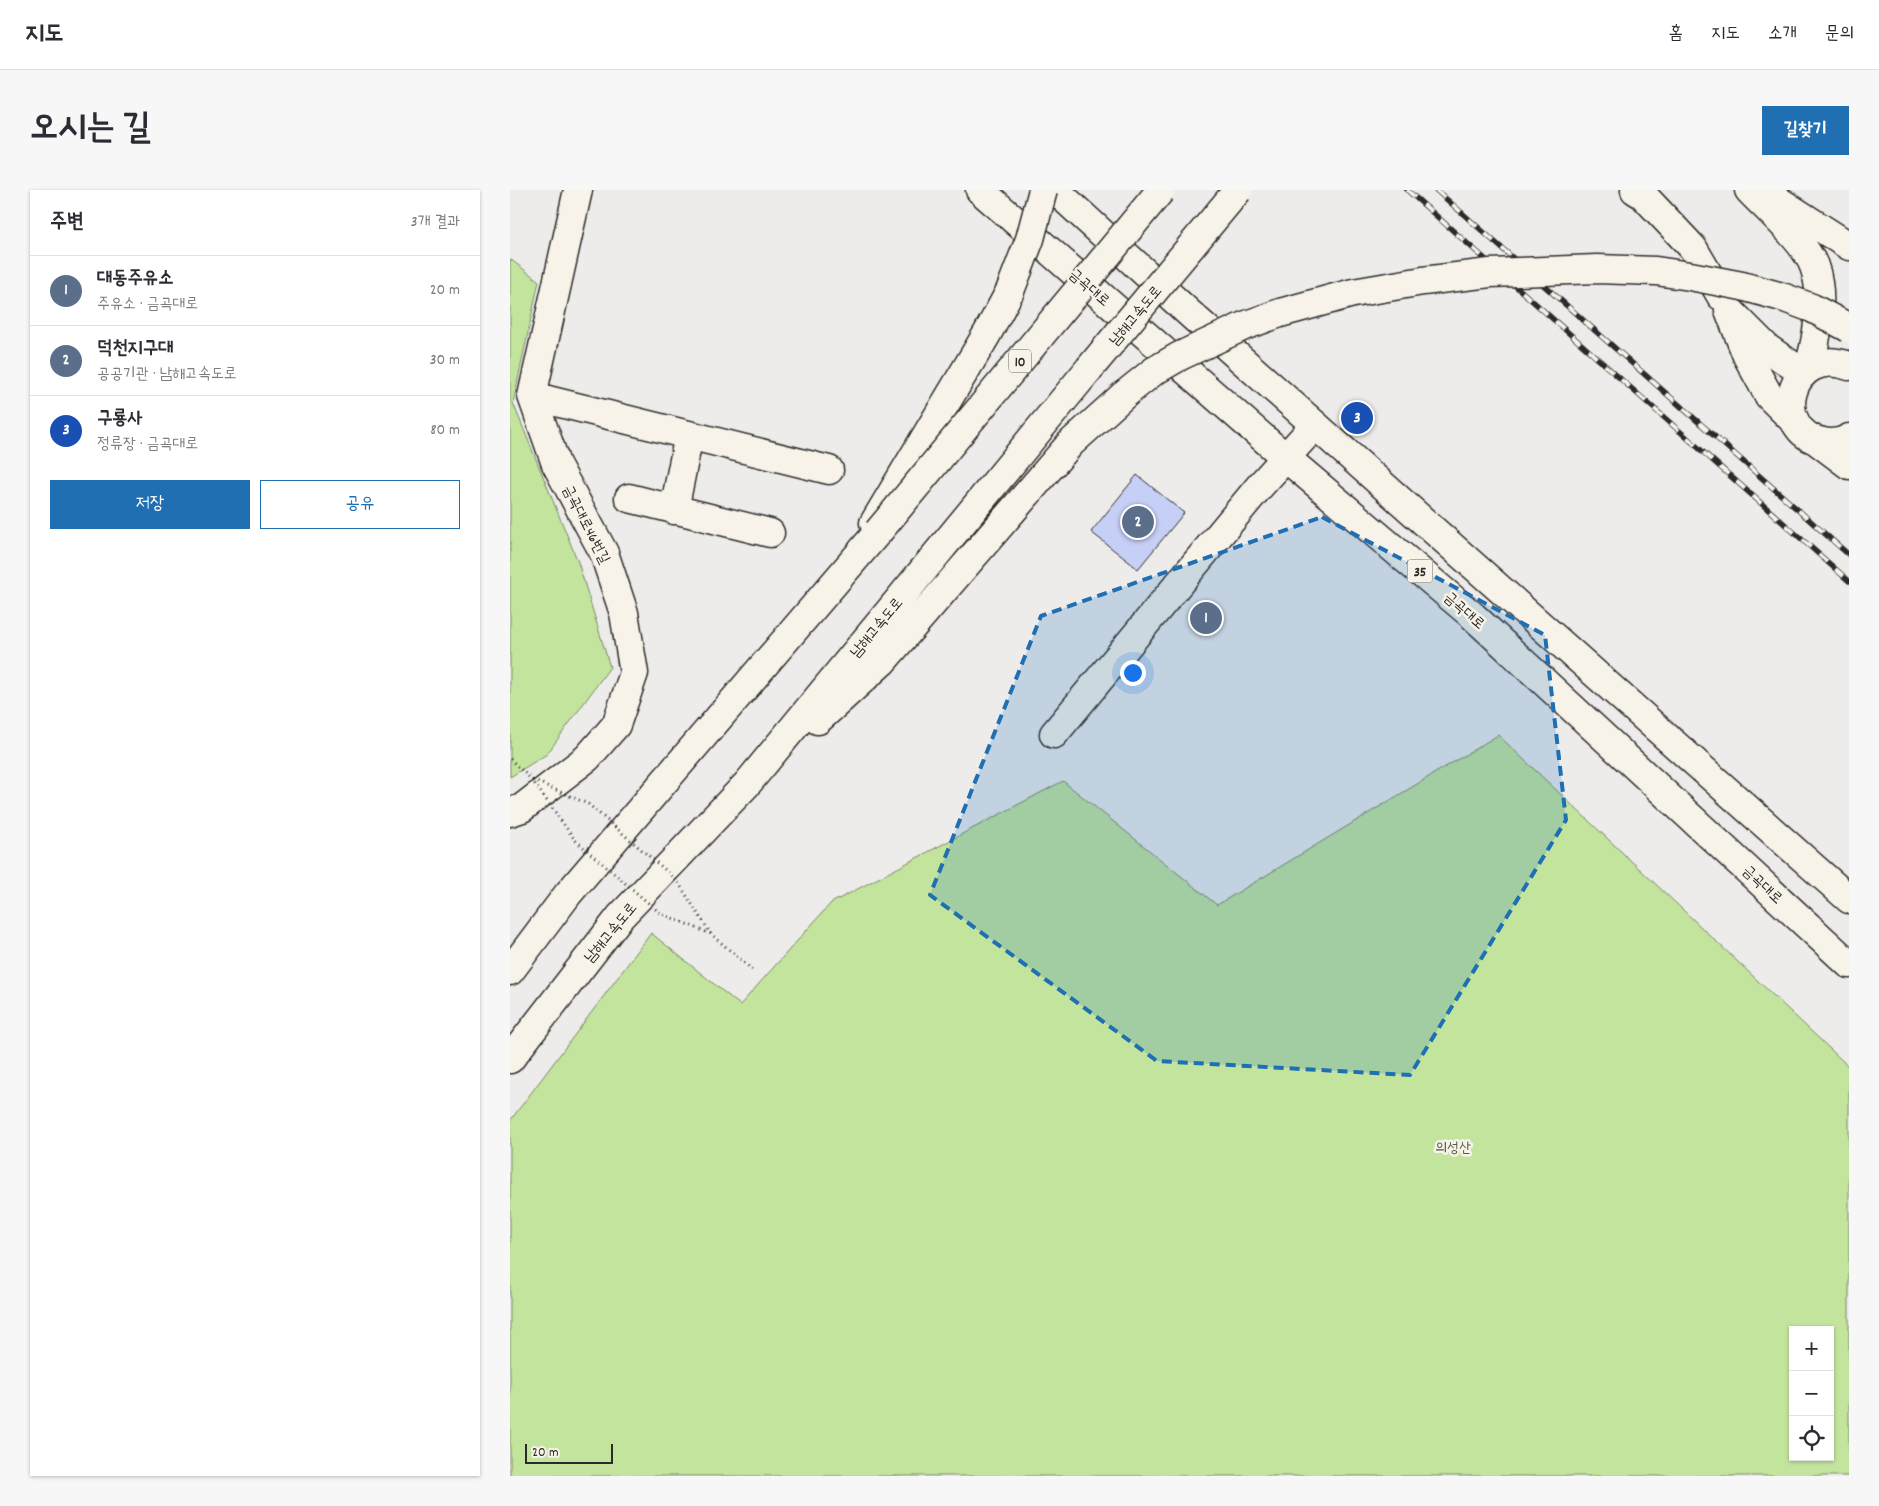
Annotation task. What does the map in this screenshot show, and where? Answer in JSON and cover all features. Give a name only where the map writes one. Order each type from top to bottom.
[{"type":"main road","points":[[578,190],[532,396],[829,470]]},
{"type":"main road","name":"금곡대로","points":[[980,190],[1285,457],[1473,616],[1849,964]]},
{"type":"main road","points":[[510,971],[568,894],[851,564],[876,529],[988,334],[1010,291],[1030,239],[1043,190]]},
{"type":"main road","points":[[1054,190],[1315,425],[1849,899]]},
{"type":"main road","name":"10","points":[[876,529],[1161,190]]},
{"type":"main road","name":"남해고속도로","points":[[510,1059],[620,917],[747,784],[1238,190]]},
{"type":"main road","points":[[1634,190],[1643,195],[1693,248],[1729,310],[1747,356],[1769,396],[1796,423],[1804,434],[1817,441],[1849,465]]},
{"type":"main road","points":[[1749,190],[1796,238],[1814,265],[1819,290],[1816,339],[1806,371],[1795,384],[1791,397],[1791,410],[1796,423]]},
{"type":"main road","points":[[1762,190],[1849,246]]},
{"type":"main road","points":[[747,784],[882,662],[1071,443],[1124,395],[1154,371],[1180,356],[1244,326],[1280,312],[1352,293],[1423,281],[1490,273],[1606,269],[1656,271],[1742,286],[1812,308],[1849,328]]},
{"type":"main road","points":[[1729,310],[1767,348],[1806,371]]},
{"type":"main road","points":[[1806,371],[1825,362],[1837,362],[1849,366]]},
{"type":"main road","name":"금곡대로46번길","points":[[510,812],[522,808],[587,758],[616,725],[634,674],[624,613],[604,553],[556,464],[532,396]]},
{"type":"main road","points":[[1054,734],[1259,487],[1315,425]]},
{"type":"main road","points":[[674,510],[689,435]]},
{"type":"main road","points":[[1817,441],[1830,443],[1849,438]]},
{"type":"main road","points":[[629,498],[770,533]]},
{"type":"path","points":[[510,758],[532,780],[575,840],[660,913],[711,934]]},
{"type":"path","points":[[532,780],[588,804],[676,879],[711,934],[755,972]]},
{"type":"highlighted area","points":[[1322,517],[1545,635],[1566,820],[1410,1075],[1157,1061],[930,895],[1041,616]]},
{"type":"green space","points":[[510,259],[539,281],[513,403],[578,562],[610,667],[547,754],[510,777]]},
{"type":"green space","name":"의성산","points":[[1498,735],[1849,1067],[1849,1476],[510,1476],[510,1121],[651,933],[740,1005],[831,903],[1063,781],[1217,905]]},
{"type":"building","points":[[1137,475],[1184,513],[1138,569],[1091,532]]},
{"type":"railway","points":[[1407,190],[1849,581]]},
{"type":"railway","points":[[1436,190],[1849,555]]},
{"type":"place","name":"구룡사","points":[[1357,418]]},
{"type":"place","name":"덕천지구대","points":[[1138,522]]},
{"type":"place","name":"대동주유소","points":[[1206,618]]}]
